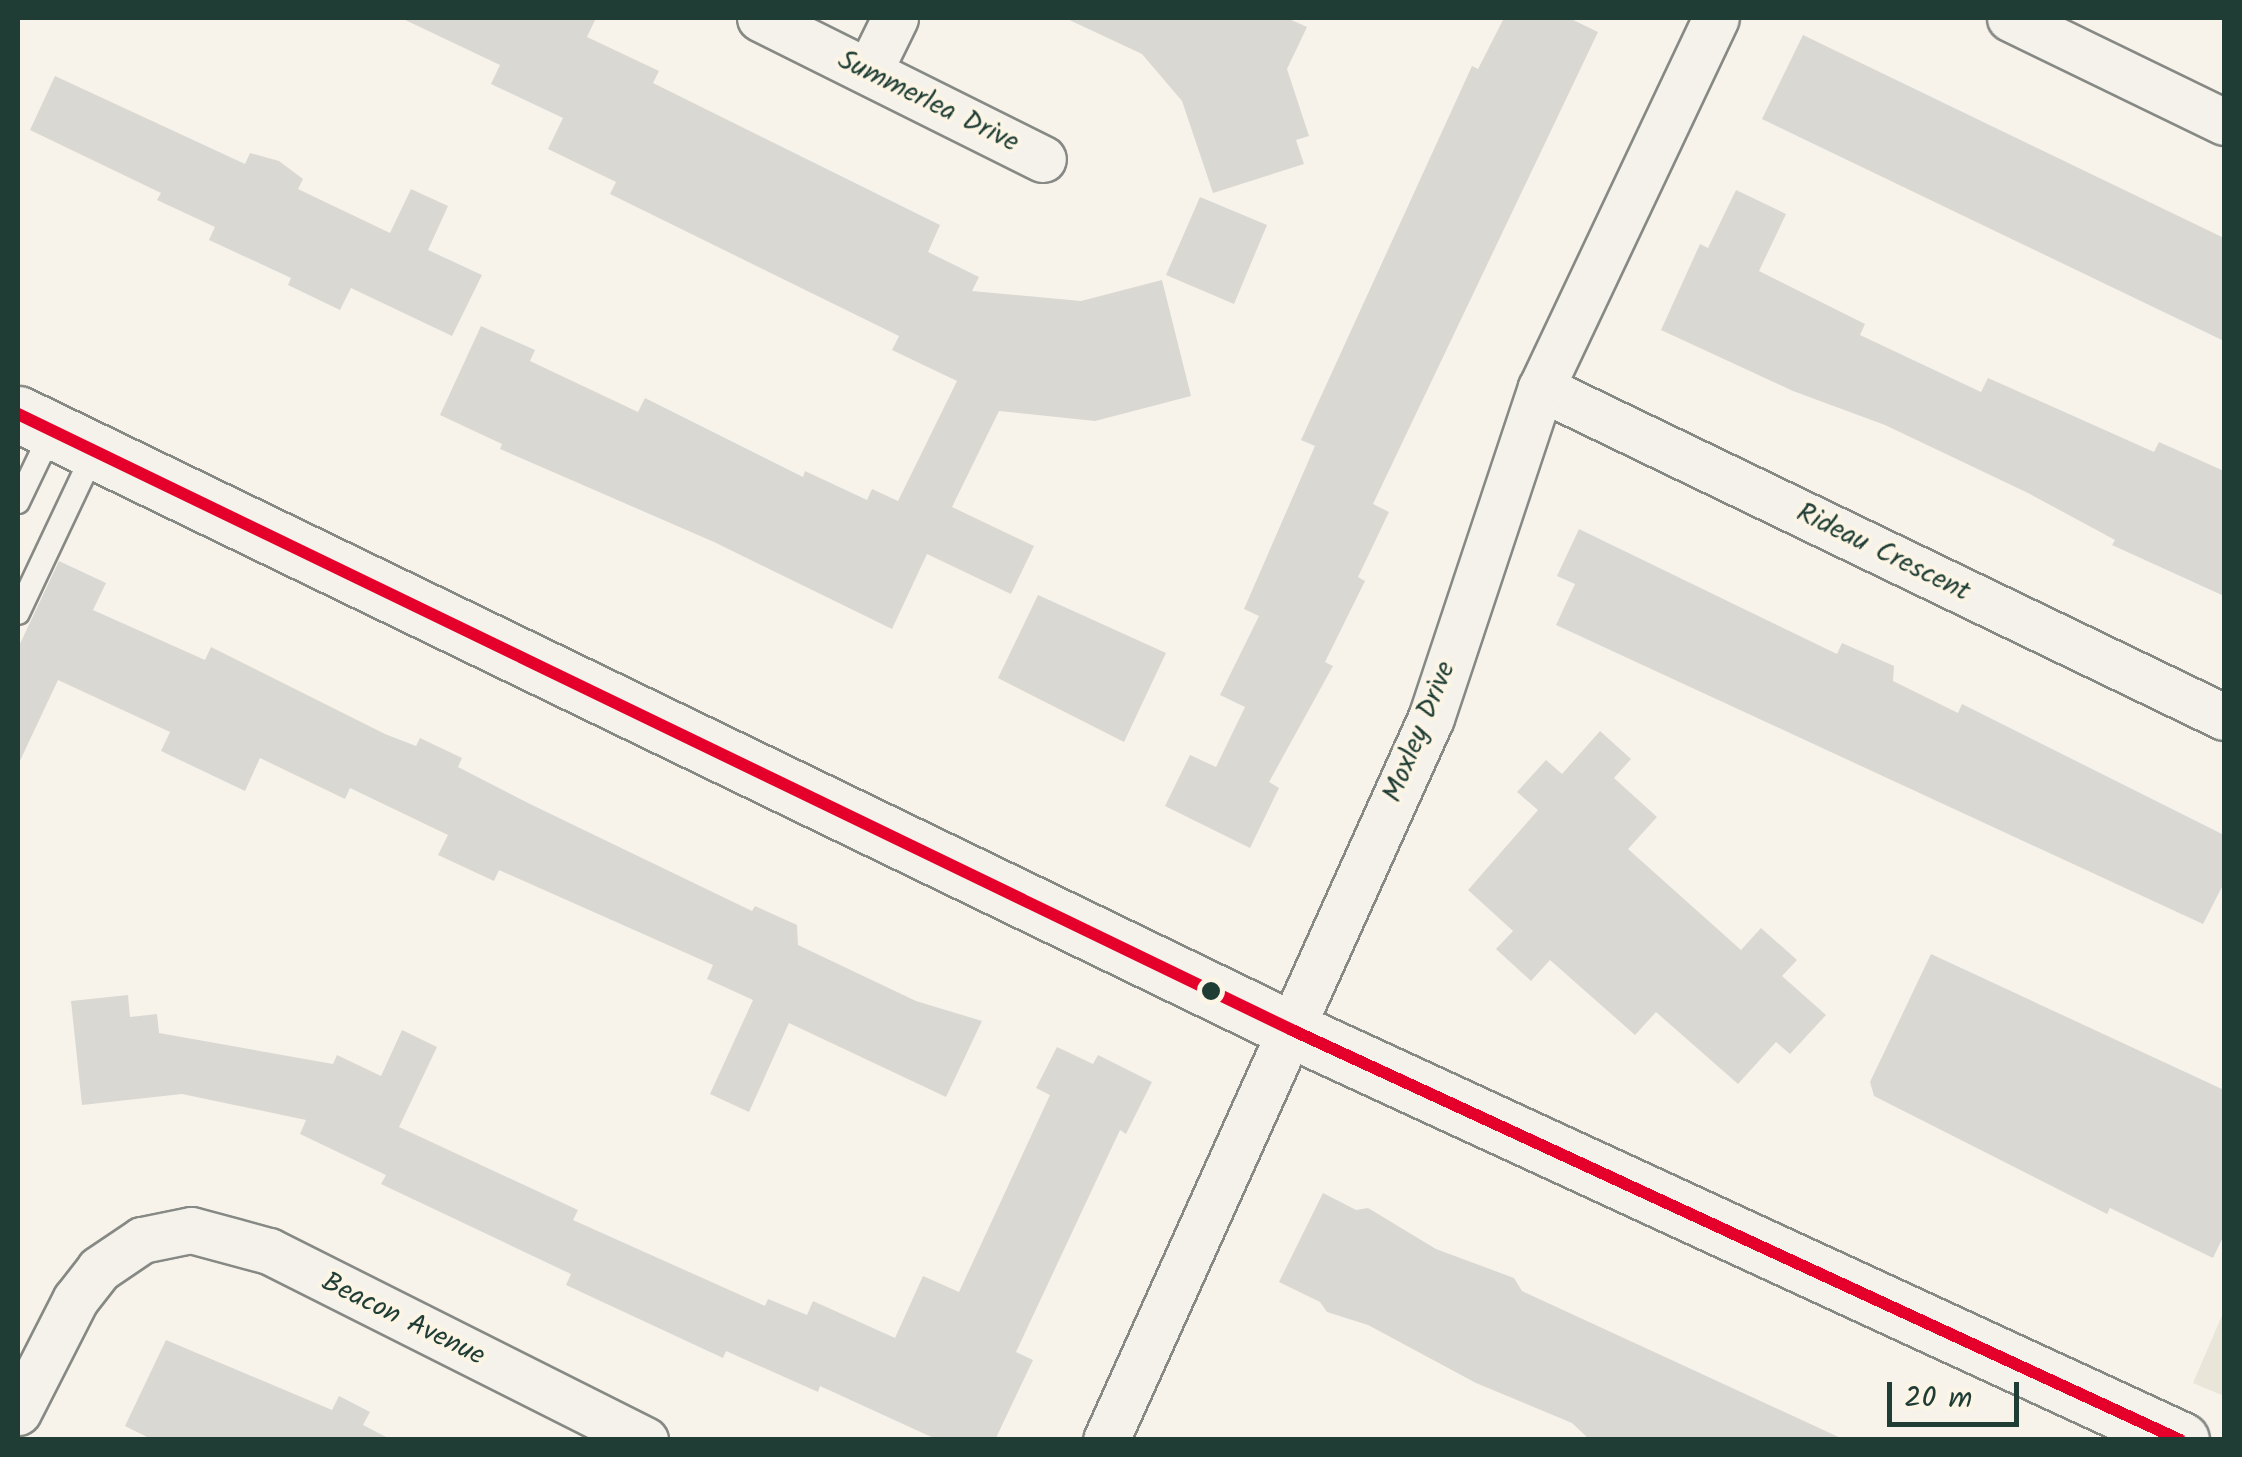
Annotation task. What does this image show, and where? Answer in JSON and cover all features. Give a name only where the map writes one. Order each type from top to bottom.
[{"type":"main road","points":[[55,432],[1292,1030],[2181,1440]]},
{"type":"street","name":"Summerlea Drive","points":[[760,18],[1043,159]]},
{"type":"street","points":[[870,70],[895,18]]},
{"type":"street","name":"Moxley Drive","points":[[1106,1440],[1431,718],[1542,388],[1716,18]]},
{"type":"street","points":[[2010,18],[2224,122]]},
{"type":"street","name":"Rideau Crescent","points":[[1542,388],[2224,718]]},
{"type":"street","name":"Beacon Avenue","points":[[18,1412],[82,1289],[108,1261],[154,1235],[202,1231],[258,1246],[645,1440]]},
{"type":"lane","points":[[18,502],[55,432]]},
{"type":"lane","points":[[18,613],[55,432]]},
{"type":"shaded area","points":[[2224,1311],[2224,1396],[2193,1383]]},
{"type":"building","points":[[401,18],[596,18],[587,37],[659,71],[653,83],[940,225],[928,252],[979,277],[972,291],[1081,301],[1162,280],[1191,396],[1095,421],[999,411],[952,507],[1034,546],[1011,594],[927,554],[892,629],[714,542],[500,449],[502,444],[440,415],[481,326],[535,350],[530,361],[638,412],[645,398],[803,477],[805,471],[867,500],[872,489],[898,501],[957,381],[892,350],[899,336],[610,194],[616,182],[548,149],[563,118],[491,84],[500,65]]},
{"type":"building","points":[[1065,18],[1287,18],[1307,27],[1287,69],[1309,136],[1296,140],[1304,164],[1213,193],[1182,101],[1142,54]]},
{"type":"building","points":[[1504,18],[1569,18],[1598,32],[1373,504],[1389,512],[1358,577],[1365,581],[1325,662],[1333,666],[1269,782],[1279,788],[1250,848],[1165,806],[1190,755],[1216,767],[1245,707],[1220,695],[1259,616],[1244,609],[1315,446],[1301,440],[1472,66],[1478,69]]},
{"type":"building","points":[[1803,35],[2224,238],[2224,341],[1762,119]]},
{"type":"building","points":[[55,76],[245,164],[250,153],[279,161],[303,179],[298,189],[390,233],[411,189],[448,206],[428,250],[482,275],[452,336],[351,288],[340,310],[288,285],[291,278],[209,240],[215,227],[157,200],[161,193],[30,130]]},
{"type":"building","points":[[1736,190],[1786,214],[1759,271],[1865,324],[1860,335],[1981,392],[1988,378],[2154,452],[2159,442],[2224,471],[2224,596],[2112,545],[2115,540],[2028,493],[1885,425],[1793,391],[1661,330],[1700,244],[1708,248]]},
{"type":"building","points":[[1200,197],[1267,225],[1234,304],[1166,275]]},
{"type":"building","points":[[1579,529],[1837,654],[1842,643],[1894,666],[1893,681],[1958,713],[1962,704],[2224,835],[2224,883],[2203,924],[1556,625],[1575,584],[1557,576]]},
{"type":"building","points":[[59,561],[106,583],[93,610],[205,660],[211,647],[385,734],[416,746],[420,738],[462,758],[458,767],[530,804],[752,911],[755,906],[797,925],[798,945],[916,1001],[982,1021],[946,1097],[789,1023],[749,1112],[710,1094],[753,1000],[707,979],[713,965],[499,870],[494,881],[438,855],[448,835],[350,788],[345,799],[260,758],[245,791],[161,751],[170,732],[58,680],[18,765],[18,648]]},
{"type":"building","points":[[1038,595],[1166,653],[1124,742],[998,678]]},
{"type":"building","points":[[1600,731],[1631,759],[1614,778],[1657,817],[1628,849],[1741,950],[1761,928],[1797,960],[1782,976],[1826,1015],[1790,1054],[1776,1042],[1738,1084],[1656,1012],[1635,1035],[1550,960],[1531,981],[1496,949],[1513,931],[1468,890],[1538,810],[1517,792],[1546,760],[1562,774]]},
{"type":"building","points":[[1931,954],[2224,1090],[2224,1235],[2213,1258],[2110,1208],[2107,1214],[1874,1096],[1870,1082]]},
{"type":"building","points":[[128,995],[130,1017],[157,1014],[159,1033],[333,1064],[337,1055],[381,1076],[402,1030],[437,1047],[399,1127],[578,1210],[573,1220],[765,1306],[768,1299],[807,1315],[813,1301],[895,1338],[923,1276],[959,1292],[1050,1095],[1036,1088],[1057,1047],[1093,1064],[1098,1055],[1152,1082],[1126,1134],[1120,1130],[1016,1352],[1033,1360],[995,1440],[938,1440],[820,1386],[818,1392],[726,1351],[723,1358],[566,1285],[571,1274],[381,1184],[386,1175],[300,1134],[306,1120],[182,1094],[82,1105],[71,1001]]},
{"type":"building","points":[[1323,1193],[1356,1210],[1368,1208],[1436,1249],[1514,1278],[1522,1291],[1845,1440],[1590,1440],[1572,1423],[1476,1383],[1368,1325],[1327,1312],[1320,1302],[1279,1282]]},
{"type":"building","points":[[166,1340],[332,1410],[339,1396],[370,1412],[363,1425],[392,1440],[153,1440],[125,1426]]},
{"type":"transit line","points":[[18,414],[1292,1030],[2180,1440]]}]
